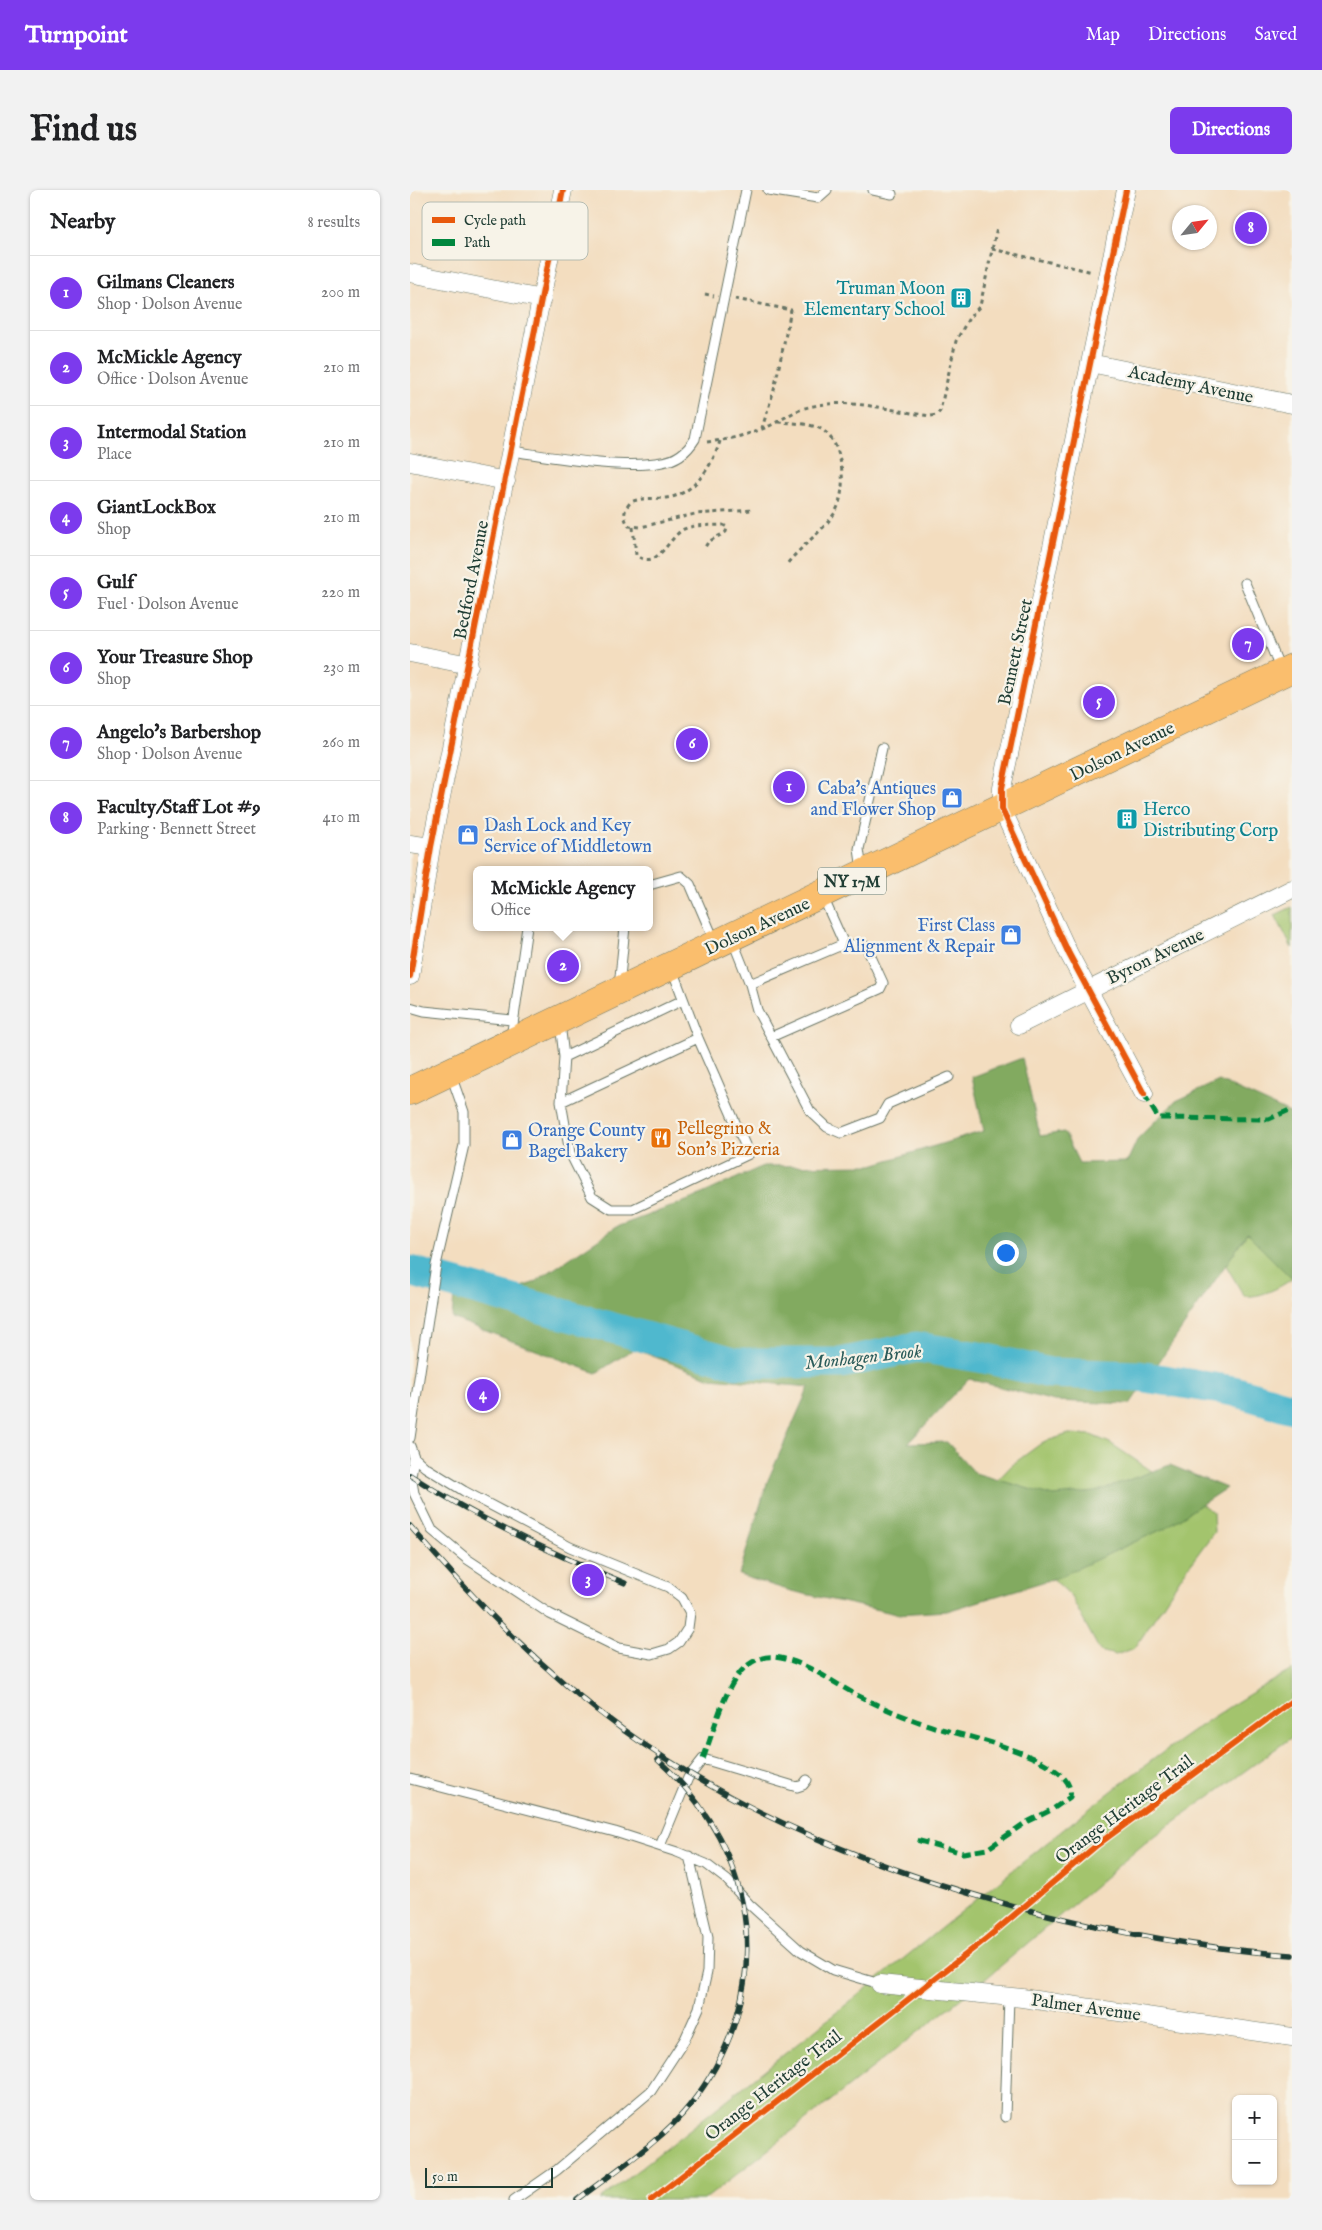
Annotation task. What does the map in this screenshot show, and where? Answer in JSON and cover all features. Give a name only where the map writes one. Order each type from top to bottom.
[{"type":"main road","name":"Dolson Avenue","points":[[410,1091],[450,1072],[511,1032],[560,1019],[593,996],[622,990],[1287,671]]},
{"type":"street","name":"Bennett Street","points":[[1126,190],[1002,788],[1002,809],[1069,954],[1144,1094]]},
{"type":"street","name":"Bedford Avenue","points":[[410,976],[431,847],[550,260]]},
{"type":"street","points":[[410,273],[542,299]]},
{"type":"street","name":"Academy Avenue","points":[[1090,363],[1292,404]]},
{"type":"street","points":[[410,462],[506,481]]},
{"type":"street","points":[[410,653],[469,665]]},
{"type":"street","points":[[410,844],[431,847]]},
{"type":"street","name":"Byron Avenue","points":[[1019,1025],[1292,889]]},
{"type":"street","name":"Palmer Avenue","points":[[880,1984],[1009,1997],[1292,2037]]},
{"type":"lane","points":[[512,450],[589,460],[645,464],[663,462],[688,451],[696,440],[746,190]]},
{"type":"lane","points":[[768,190],[818,198],[826,190]]},
{"type":"lane","points":[[873,190],[892,194]]},
{"type":"lane","points":[[1245,583],[1287,671]]},
{"type":"lane","points":[[863,875],[859,850],[882,748]]},
{"type":"lane","points":[[653,884],[681,876],[690,884],[750,984],[757,1010],[810,1111],[827,1127],[842,1133],[880,1118],[888,1104],[949,1077]]},
{"type":"lane","points":[[822,894],[844,944]]},
{"type":"lane","points":[[410,1007],[511,1032],[525,931]]},
{"type":"lane","points":[[622,990],[620,977],[625,931]]},
{"type":"lane","points":[[750,984],[844,944],[866,946],[883,983],[880,989],[771,1037]]},
{"type":"lane","points":[[560,1019],[564,1057],[561,1102],[570,1153],[592,1197],[612,1209],[633,1209],[749,1154],[698,1038],[672,966]]},
{"type":"lane","points":[[564,1057],[683,1000]]},
{"type":"lane","points":[[561,1102],[698,1038]]},
{"type":"lane","points":[[410,1438],[436,1265],[464,1145],[464,1112],[450,1072]]},
{"type":"lane","points":[[410,1446],[414,1457],[411,1476],[414,1493],[432,1530],[467,1559],[550,1614],[619,1648],[652,1654],[669,1649],[679,1642],[688,1628],[690,1613],[682,1598],[668,1587],[570,1547],[464,1491],[414,1457]]},
{"type":"lane","points":[[660,1846],[688,1778],[703,1759],[797,1787],[803,1785],[807,1780]]},
{"type":"lane","points":[[410,1779],[496,1800],[660,1846],[689,1856],[706,1864],[727,1880],[749,1904],[801,1951],[833,1970],[880,1984]]},
{"type":"lane","points":[[514,2200],[557,2170],[651,2091],[684,2040],[699,2008],[707,1972],[708,1937],[689,1856]]},
{"type":"lane","points":[[1005,2118],[1009,1997]]},
{"type":"path","points":[[708,442],[720,441],[762,429],[806,407],[820,405],[866,406],[931,416],[937,415],[956,341],[969,318],[980,306],[997,227]]},
{"type":"path","points":[[992,249],[1096,272]]},
{"type":"path","points":[[705,294],[790,310],[774,390],[762,429]]},
{"type":"path","points":[[777,422],[820,428],[827,434],[839,453],[842,479],[839,503],[835,513],[798,550],[787,564]]},
{"type":"path","points":[[720,441],[712,463],[706,472],[681,493],[666,498],[638,499],[627,505],[625,510],[626,521],[634,527],[667,522],[695,514],[752,510]]},
{"type":"path","points":[[634,527],[636,555],[640,558],[654,559],[663,553],[673,538],[686,529],[694,526],[723,525],[727,528],[726,532],[708,542],[704,549]]},
{"type":"green space","points":[[1292,907],[1292,948],[1275,915]]},
{"type":"green space","points":[[1022,1058],[1040,1136],[1064,1132],[1079,1163],[1127,1162],[1138,1138],[1176,1101],[1219,1081],[1292,1114],[1292,1279],[1247,1234],[1130,1404],[1054,1401],[969,1379],[908,1443],[947,1442],[975,1473],[1053,1496],[1095,1492],[1170,1465],[1226,1488],[1167,1527],[1059,1577],[947,1611],[897,1614],[791,1591],[739,1575],[768,1480],[809,1387],[711,1378],[634,1349],[596,1373],[452,1318],[454,1295],[462,1293],[491,1297],[533,1283],[616,1227],[689,1200],[763,1166],[872,1165],[984,1131],[972,1077]]},
{"type":"green space","points":[[1161,1137],[1292,1279],[1263,1294],[1244,1296],[1159,1152]]},
{"type":"green space","points":[[1069,1434],[1091,1435],[1110,1443],[1213,1512],[1214,1532],[1183,1574],[1135,1648],[1116,1655],[1100,1651],[1070,1595],[1004,1531],[995,1483],[1013,1464],[1043,1442]]},
{"type":"green space","points":[[1292,1670],[1292,1737],[1145,1843],[982,1982],[704,2200],[600,2200],[1135,1773],[1211,1718]]},
{"type":"waterway","name":"Monhagen Brook","points":[[410,1271],[737,1363],[841,1363],[917,1347],[979,1357],[1050,1373],[1138,1376],[1234,1391],[1292,1408]]},
{"type":"railway","points":[[410,1475],[488,1521],[569,1560],[625,1583]]},
{"type":"railway","points":[[410,1526],[510,1634],[593,1707],[669,1761],[717,1790],[767,1816],[871,1860],[924,1879],[1032,1911],[1161,1939],[1226,1949],[1292,1955]]},
{"type":"railway","points":[[577,2200],[652,2143],[690,2105],[718,2062],[736,2018],[746,1972],[746,1926],[737,1881],[719,1838],[693,1797],[658,1760]]},
{"type":"marked path","points":[[1144,1094],[1158,1118],[1269,1119],[1292,1109]]},
{"type":"marked path","points":[[703,1759],[727,1693],[738,1675],[754,1661],[764,1657],[774,1657],[798,1663],[863,1698],[906,1717],[1002,1746],[1043,1762],[1058,1773],[1068,1784],[1070,1797],[1053,1809],[1025,1823],[987,1849],[963,1853],[913,1839]]},
{"type":"cycle path","points":[[561,202],[563,190]]},
{"type":"cycle path","points":[[1126,190],[1002,788],[1002,809],[1069,954],[1144,1094]]},
{"type":"cycle path","points":[[410,976],[431,847],[549,260]]},
{"type":"cycle path","name":"Orange Heritage Trail","points":[[651,2200],[987,1938],[1097,1845],[1292,1701]]},
{"type":"place","name":"Faculty/Staff Lot #9","points":[[1251,228]]},
{"type":"place","name":"Truman Moon Elementary School","points":[[961,298]]},
{"type":"place","name":"Angelo's Barbershop","points":[[1248,644]]},
{"type":"place","name":"Gulf","points":[[1099,702]]},
{"type":"place","name":"Your Treasure Shop","points":[[692,744]]},
{"type":"place","name":"Gilmans Cleaners","points":[[789,787]]},
{"type":"place","name":"Caba's Antiques and Flower Shop","points":[[952,798]]},
{"type":"place","name":"Herco Distributing Corp","points":[[1127,819]]},
{"type":"place","name":"Dash Lock and Key Service of Middletown","points":[[468,835]]},
{"type":"place","name":"First Class Alignment & Repair","points":[[1011,935]]},
{"type":"place","name":"McMickle Agency","points":[[563,966]]},
{"type":"place","name":"Pellegrino & Son's Pizzeria","points":[[661,1138]]},
{"type":"place","name":"Orange County Bagel Bakery","points":[[512,1140]]},
{"type":"place","name":"GiantLockBox","points":[[483,1395]]},
{"type":"place","name":"Intermodal Station","points":[[588,1580]]}]
